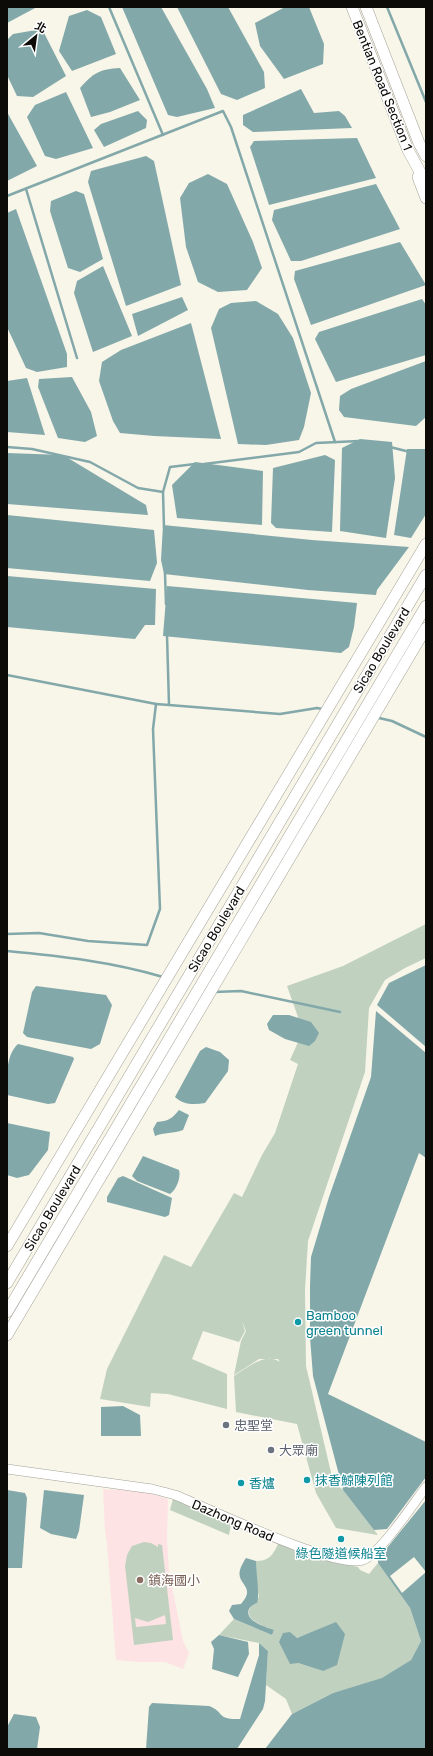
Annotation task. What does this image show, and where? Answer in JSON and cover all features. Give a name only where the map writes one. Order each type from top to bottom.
[{"type":"street","name":"Bentian Road Section 1","points":[[352,7],[408,150],[426,183]]},
{"type":"street","name":"Bentian Road Section 1","points":[[366,7],[426,156]]},
{"type":"street","points":[[408,150],[426,198]]},
{"type":"street","name":"Sicao Boulevard","points":[[7,1246],[426,544]]},
{"type":"street","name":"Sicao Boulevard","points":[[7,1283],[426,575]]},
{"type":"street","name":"Sicao Boulevard","points":[[7,1312],[426,606]]},
{"type":"street","name":"Sicao Boulevard","points":[[7,1335],[426,628]]},
{"type":"street","name":"Dazhong Road","points":[[7,1469],[152,1489],[173,1495],[278,1539],[349,1561],[363,1560],[378,1550],[426,1487]]},
{"type":"shaded area","name":"鎮海國小","points":[[103,1489],[143,1491],[168,1499],[167,1537],[169,1572],[183,1641],[189,1653],[183,1669],[165,1662],[116,1660]]},
{"type":"green space","points":[[426,924],[426,958],[385,980],[369,1008],[365,1072],[308,1241],[305,1290],[306,1366],[333,1481],[343,1490],[378,1535],[336,1528],[316,1493],[297,1424],[236,1412],[234,1376],[250,1365],[267,1359],[259,1359],[234,1375],[241,1341],[246,1331],[242,1321],[245,1331],[239,1342],[203,1331],[192,1359],[227,1374],[227,1409],[168,1394],[151,1393],[150,1407],[100,1399],[107,1369],[164,1255],[191,1267],[234,1193],[242,1197],[262,1155],[275,1133],[298,1064],[290,1060],[303,1031],[287,986],[343,966]]},
{"type":"green space","points":[[173,1499],[231,1524],[229,1535],[170,1510]]},
{"type":"green space","points":[[144,1542],[151,1543],[158,1547],[158,1544],[162,1545],[173,1640],[134,1645],[125,1566],[127,1555],[132,1546]],"holes":[[[165,1615],[166,1624],[136,1627],[135,1618],[148,1622]]]},
{"type":"green space","points":[[278,1544],[332,1561],[358,1567],[360,1570],[369,1574],[378,1563],[410,1608],[421,1641],[411,1660],[382,1679],[333,1693],[292,1714],[286,1699],[266,1685],[268,1651],[259,1643],[219,1635],[234,1619],[272,1635],[274,1630],[254,1621],[249,1615],[249,1611],[259,1597],[256,1579],[256,1561],[264,1560],[270,1557]],"holes":[[[290,1632],[296,1638],[308,1634],[323,1671],[298,1663]]]},
{"type":"water","points":[[7,7],[37,7],[7,23]]},
{"type":"water","points":[[122,7],[161,7],[207,89],[215,108],[177,117],[168,115]]},
{"type":"water","points":[[177,7],[228,7],[264,72],[265,88],[237,100],[221,94]]},
{"type":"water","points":[[285,7],[309,7],[324,44],[323,64],[284,79],[260,46],[255,23]]},
{"type":"water","points":[[87,10],[101,17],[116,54],[72,71],[59,51],[69,16]]},
{"type":"water","points":[[42,29],[66,76],[33,97],[17,96],[7,75],[7,40],[13,34]]},
{"type":"water","points":[[120,68],[140,100],[110,112],[91,117],[80,88],[97,73],[107,69]]},
{"type":"water","points":[[301,89],[314,113],[339,111],[345,116],[352,128],[253,132],[243,125],[243,115]]},
{"type":"water","points":[[66,92],[93,148],[56,159],[45,156],[27,117],[35,105]]},
{"type":"water","points":[[138,111],[147,120],[146,128],[104,147],[94,130],[101,124]]},
{"type":"water","points":[[7,112],[37,166],[7,181]]},
{"type":"water","points":[[357,138],[376,178],[269,205],[250,147],[254,141]]},
{"type":"water","points":[[146,156],[154,161],[181,285],[126,306],[88,182],[91,171]]},
{"type":"water","points":[[208,174],[227,184],[253,242],[262,268],[247,290],[218,292],[198,282],[186,247],[180,198],[189,183]]},
{"type":"water","points":[[376,184],[400,229],[301,261],[291,261],[272,220],[274,210]]},
{"type":"water","points":[[76,191],[84,194],[103,259],[80,272],[68,268],[50,211],[51,201]]},
{"type":"water","points":[[16,209],[67,354],[67,367],[37,372],[26,368],[7,327],[7,213]]},
{"type":"water","points":[[400,242],[426,285],[311,325],[294,279],[295,271]]},
{"type":"water","points":[[103,266],[132,336],[93,352],[74,293],[77,281]]},
{"type":"water","points":[[182,297],[188,310],[138,336],[132,314]]},
{"type":"water","points":[[422,299],[426,305],[426,355],[336,382],[315,339],[319,332]]},
{"type":"water","points":[[256,301],[278,314],[293,338],[311,393],[304,427],[299,440],[266,445],[238,444],[211,328],[219,309],[231,303]]},
{"type":"water","points":[[191,323],[221,439],[120,433],[113,421],[99,381],[102,362],[121,350]]},
{"type":"water","points":[[426,361],[426,417],[416,426],[344,417],[339,410],[340,396],[351,389]]},
{"type":"water","points":[[72,377],[91,412],[97,436],[85,442],[58,438],[38,387],[39,379]]},
{"type":"water","points":[[27,378],[45,435],[7,432],[7,381]]},
{"type":"water","points":[[360,439],[392,442],[395,478],[386,538],[340,531],[342,448]]},
{"type":"water","points":[[407,449],[426,449],[426,514],[411,538],[394,535]]},
{"type":"water","points":[[7,453],[63,455],[146,505],[148,515],[7,504]]},
{"type":"water","points":[[325,455],[335,460],[332,532],[276,528],[271,523],[273,468]]},
{"type":"water","points":[[195,462],[263,471],[262,525],[177,518],[172,485]]},
{"type":"water","points":[[7,515],[154,530],[157,563],[150,581],[7,568]]},
{"type":"water","points":[[163,525],[312,540],[409,547],[377,590],[376,595],[308,590],[164,574],[161,560]]},
{"type":"water","points":[[7,576],[156,589],[155,625],[145,625],[135,639],[7,627]]},
{"type":"water","points":[[167,586],[357,603],[354,627],[349,647],[341,653],[163,636]]},
{"type":"water","points":[[426,965],[426,1047],[377,1005],[389,983]]},
{"type":"water","points":[[36,986],[106,995],[112,1005],[100,1044],[91,1049],[27,1037],[23,1033],[32,992]]},
{"type":"water","points":[[376,1011],[426,1053],[426,1158],[419,1153],[328,1394],[426,1442],[426,1477],[387,1529],[374,1530],[343,1490],[313,1376],[310,1337],[310,1286],[311,1257],[329,1197],[371,1077]]},
{"type":"water","points":[[273,1015],[289,1015],[311,1022],[319,1033],[315,1041],[309,1046],[285,1039],[269,1030],[267,1024]]},
{"type":"water","points":[[18,1044],[73,1057],[74,1059],[55,1103],[48,1104],[7,1095],[9,1061]]},
{"type":"water","points":[[206,1047],[220,1052],[229,1060],[228,1071],[205,1103],[193,1104],[182,1102],[175,1097],[200,1051]]},
{"type":"water","points":[[179,1110],[189,1115],[183,1130],[155,1136],[153,1129],[157,1122],[170,1119]]},
{"type":"water","points":[[7,1123],[50,1132],[48,1150],[29,1175],[17,1178],[7,1175]]},
{"type":"water","points":[[143,1156],[179,1170],[178,1183],[170,1194],[137,1181],[132,1176]]},
{"type":"water","points":[[123,1176],[172,1198],[169,1215],[165,1217],[107,1202],[107,1197],[118,1178]]},
{"type":"water","points":[[123,1406],[140,1415],[141,1436],[101,1436],[101,1407]]},
{"type":"water","points":[[7,1490],[25,1493],[27,1498],[22,1568],[7,1568]]},
{"type":"water","points":[[44,1490],[84,1495],[79,1531],[76,1539],[51,1534],[40,1528]]},
{"type":"water","points":[[426,1500],[426,1749],[265,1749],[292,1714],[333,1693],[382,1678],[411,1660],[421,1641],[410,1608],[378,1563],[378,1559]]},
{"type":"water","points":[[246,1558],[256,1561],[258,1589],[257,1603],[249,1609],[248,1613],[257,1623],[274,1630],[272,1635],[234,1619],[229,1611],[232,1605],[241,1604],[247,1593],[247,1589],[240,1575],[240,1568]]},
{"type":"water","points":[[336,1622],[345,1634],[337,1665],[323,1671],[298,1663],[290,1664],[279,1642],[283,1633],[290,1632],[297,1638]]},
{"type":"water","points":[[219,1635],[248,1642],[249,1654],[238,1677],[212,1669],[214,1649],[211,1642]]},
{"type":"water","points":[[259,1643],[268,1651],[265,1701],[263,1709],[237,1749],[146,1749],[149,1707],[152,1703],[209,1706],[214,1708],[224,1717],[240,1719],[259,1655]]},
{"type":"water","points":[[14,1714],[36,1717],[40,1727],[37,1749],[7,1749],[7,1727]]},
{"type":"pier","points":[[414,1557],[426,1572],[402,1593],[390,1576]]},
{"type":"waterway","points":[[109,7],[163,135]]},
{"type":"waterway","points":[[387,7],[426,102]]},
{"type":"waterway","points":[[7,196],[223,111],[231,127],[335,442]]},
{"type":"waterway","points":[[26,189],[77,358]]},
{"type":"waterway","points":[[204,464],[299,452],[316,443],[359,441]]},
{"type":"waterway","points":[[7,447],[32,449],[90,462],[138,488],[163,492]]},
{"type":"waterway","points":[[390,447],[410,452]]},
{"type":"waterway","points":[[164,528],[163,492],[170,467],[195,464]]},
{"type":"waterway","points":[[165,573],[166,604]]},
{"type":"waterway","points":[[7,934],[39,933],[88,941],[147,945],[160,909],[153,729],[156,704],[169,705],[167,635]]},
{"type":"waterway","points":[[7,675],[156,704]]},
{"type":"waterway","points":[[169,705],[280,714],[317,708],[322,709]]},
{"type":"waterway","points":[[379,718],[392,721],[426,737]]},
{"type":"waterway","points":[[7,951],[66,957],[125,967],[163,977]]},
{"type":"waterway","points":[[214,992],[241,991],[340,1012]]},
{"type":"place","name":"Bamboo green tunnel","points":[[298,1322]]},
{"type":"place","name":"忠聖堂","points":[[226,1425]]},
{"type":"place","name":"大眾廟","points":[[271,1450]]},
{"type":"place","name":"抹香鯨陳列館","points":[[307,1480]]},
{"type":"place","name":"香爐","points":[[241,1483]]},
{"type":"place","name":"綠色隧道候船室","points":[[341,1539]]},
{"type":"place","name":"鎮海國小","points":[[140,1580]]}]
